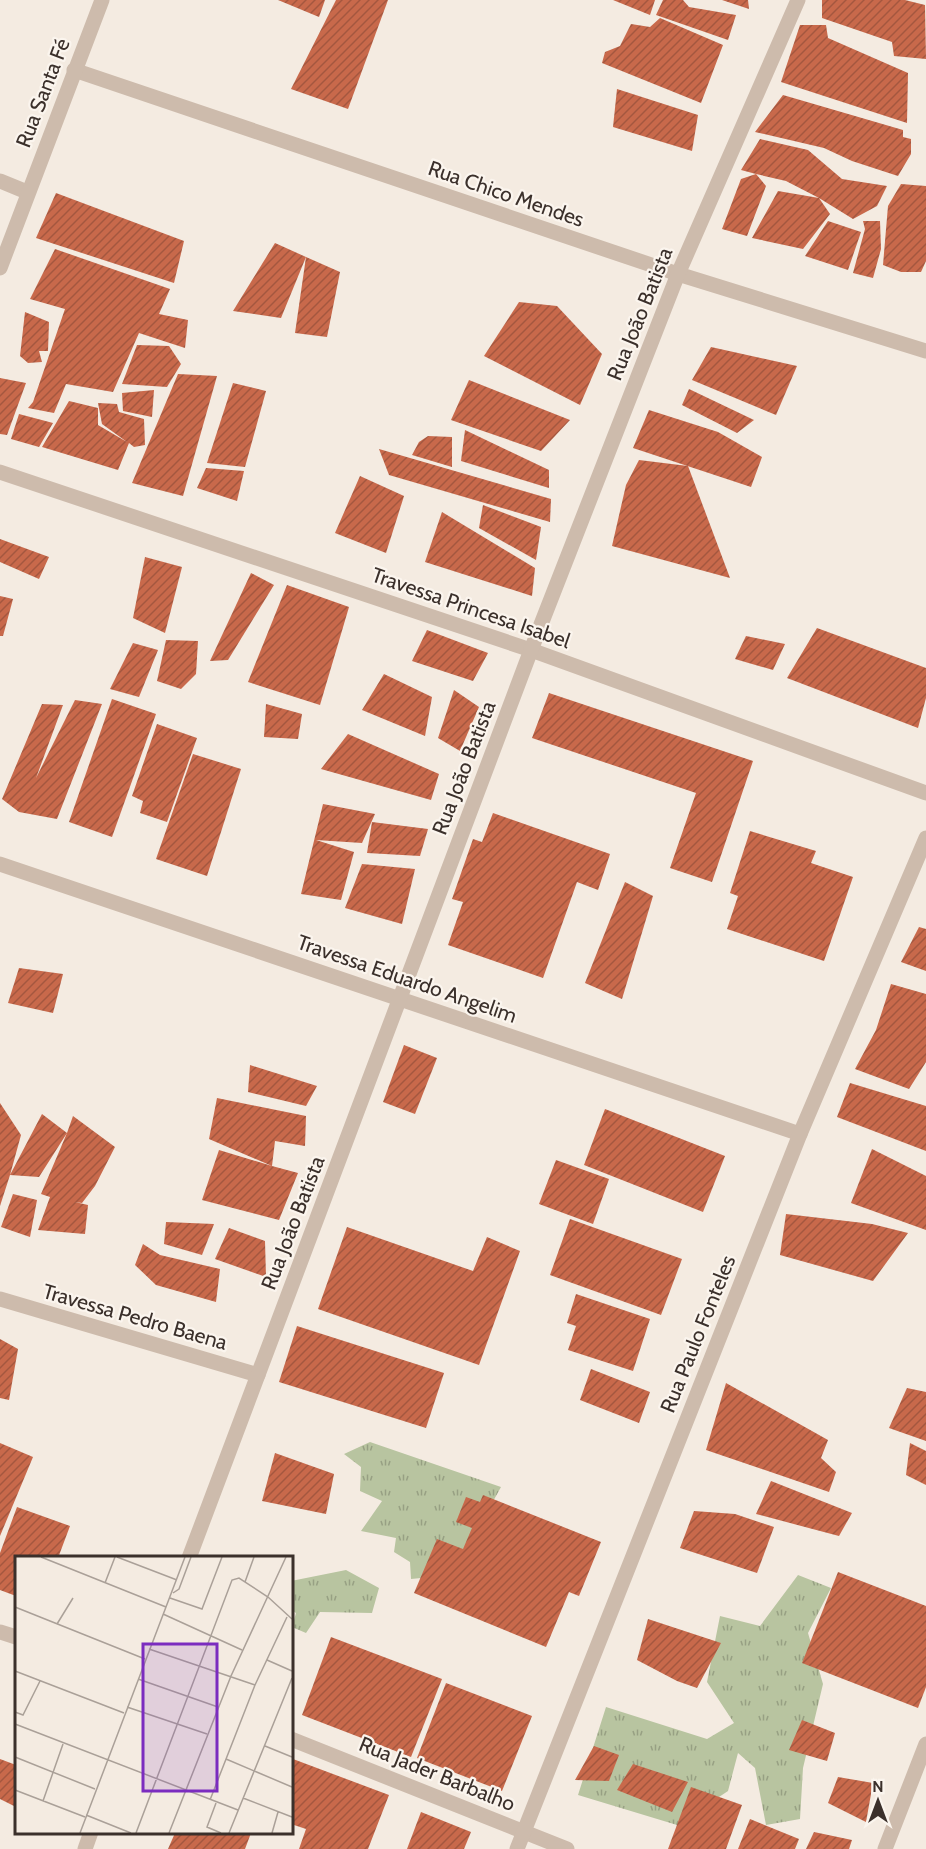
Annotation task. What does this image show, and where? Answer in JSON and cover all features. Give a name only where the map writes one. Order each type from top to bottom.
[{"type":"street","name":"Rua Santa Fé","points":[[0,268],[102,0]]},
{"type":"street","name":"Rua João Batista","points":[[190,1556],[531,650],[678,274],[798,0]]},
{"type":"street","name":"Rua Chico Mendes","points":[[74,70],[678,274],[926,351]]},
{"type":"street","points":[[0,181],[27,192]]},
{"type":"street","name":"Travessa Princesa Isabel","points":[[0,472],[531,650],[926,793]]},
{"type":"street","name":"Rua Paulo Fonteles","points":[[517,1849],[800,1134],[926,838]]},
{"type":"street","name":"Travessa Eduardo Angelim","points":[[0,864],[800,1134]]},
{"type":"street","name":"Travessa Pedro Baena","points":[[0,1299],[258,1375]]},
{"type":"street","points":[[0,1632],[15,1637]]},
{"type":"street","name":"Rua Jader Barbalho","points":[[292,1738],[567,1849]]},
{"type":"street","points":[[885,1849],[926,1744]]},
{"type":"street","points":[[85,1849],[91,1834]]},
{"type":"green space","points":[[370,1442],[501,1487],[452,1575],[411,1579],[410,1562],[394,1552],[396,1538],[361,1531],[382,1501],[360,1491],[361,1467],[344,1454]]},
{"type":"green space","points":[[346,1570],[379,1588],[372,1613],[320,1612],[306,1633],[292,1627],[296,1613],[292,1611],[292,1581]]},
{"type":"green space","points":[[798,1575],[831,1588],[808,1633],[823,1684],[803,1768],[800,1819],[766,1825],[755,1768],[738,1753],[728,1791],[677,1825],[578,1795],[606,1707],[707,1739],[734,1723],[707,1682],[720,1616],[760,1626]]},
{"type":"building","points":[[278,0],[325,0],[319,17]]},
{"type":"building","points":[[336,0],[388,0],[348,109],[291,89]]},
{"type":"building","points":[[613,0],[655,0],[650,15]]},
{"type":"building","points":[[663,0],[683,0],[689,7],[736,15],[728,40],[656,15]]},
{"type":"building","points":[[722,0],[748,0],[749,9]]},
{"type":"building","points":[[822,0],[905,0],[925,5],[926,59],[894,56],[892,42],[822,18]]},
{"type":"building","points":[[660,18],[723,45],[701,103],[602,63],[605,52],[620,46],[631,24],[650,27]]},
{"type":"building","points":[[800,25],[826,25],[828,38],[908,73],[907,123],[781,82]]},
{"type":"building","points":[[617,89],[698,115],[692,151],[613,127]]},
{"type":"building","points":[[783,95],[903,130],[903,137],[911,139],[911,154],[898,176],[852,161],[824,148],[755,132]]},
{"type":"building","points":[[760,139],[808,150],[842,179],[887,186],[877,206],[853,219],[786,181],[741,170]]},
{"type":"building","points":[[756,174],[766,186],[747,236],[722,229],[741,179]]},
{"type":"building","points":[[901,184],[926,186],[926,261],[921,272],[901,272],[883,265],[888,206]]},
{"type":"building","points":[[778,191],[819,198],[830,214],[803,249],[752,238]]},
{"type":"building","points":[[56,193],[184,241],[174,283],[36,238]]},
{"type":"building","points":[[828,221],[861,232],[848,270],[805,256]]},
{"type":"building","points":[[863,221],[880,221],[881,249],[873,278],[853,273],[865,229]]},
{"type":"building","points":[[275,243],[306,257],[281,318],[233,311]]},
{"type":"building","points":[[55,249],[170,289],[159,314],[188,320],[185,348],[139,333],[113,392],[66,384],[54,413],[28,408],[33,402],[65,309],[30,299]]},
{"type":"building","points":[[306,257],[340,272],[327,337],[295,333]]},
{"type":"building","points":[[519,302],[557,306],[602,354],[580,405],[484,356]]},
{"type":"building","points":[[25,312],[49,322],[48,351],[39,351],[42,362],[28,363],[20,356]]},
{"type":"building","points":[[137,345],[169,346],[181,364],[167,387],[122,384]]},
{"type":"building","points":[[711,347],[797,366],[776,415],[692,380]]},
{"type":"building","points":[[178,374],[217,376],[183,496],[132,483]]},
{"type":"building","points":[[0,378],[26,383],[7,435],[0,434]]},
{"type":"building","points":[[469,380],[570,420],[541,451],[451,420]]},
{"type":"building","points":[[233,383],[266,391],[245,467],[207,463]]},
{"type":"building","points":[[689,389],[754,420],[737,433],[682,405]]},
{"type":"building","points":[[154,390],[152,417],[123,411],[122,393]]},
{"type":"building","points":[[69,401],[98,408],[98,425],[127,442],[102,424],[98,403],[117,404],[119,412],[144,419],[145,445],[134,447],[129,443],[118,470],[42,447]]},
{"type":"building","points":[[649,410],[718,432],[762,457],[751,487],[633,448]]},
{"type":"building","points":[[19,414],[53,423],[39,447],[11,439]]},
{"type":"building","points":[[465,430],[549,470],[549,488],[461,461]]},
{"type":"building","points":[[428,436],[452,437],[452,467],[412,455],[419,442]]},
{"type":"building","points":[[379,449],[551,499],[550,522],[389,475]]},
{"type":"building","points":[[639,460],[688,466],[730,578],[612,546],[626,485]]},
{"type":"building","points":[[206,468],[244,471],[237,501],[197,488]]},
{"type":"building","points":[[360,476],[404,496],[386,553],[335,533]]},
{"type":"building","points":[[483,505],[541,527],[536,560],[479,528]]},
{"type":"building","points":[[442,512],[535,568],[532,596],[425,562]]},
{"type":"building","points":[[0,539],[49,557],[39,579],[0,562]]},
{"type":"building","points":[[145,557],[182,567],[165,633],[133,618]]},
{"type":"building","points":[[251,573],[274,585],[228,660],[210,661]]},
{"type":"building","points":[[287,585],[349,607],[320,705],[248,682]]},
{"type":"building","points":[[0,596],[13,599],[3,636],[0,636]]},
{"type":"building","points":[[817,628],[926,668],[926,698],[918,728],[787,678]]},
{"type":"building","points":[[427,630],[488,653],[473,681],[412,661]]},
{"type":"building","points":[[746,636],[785,644],[773,670],[735,659]]},
{"type":"building","points":[[166,640],[198,641],[196,674],[181,689],[157,681]]},
{"type":"building","points":[[133,643],[158,650],[139,697],[110,689]]},
{"type":"building","points":[[384,674],[432,697],[425,736],[362,710]]},
{"type":"building","points":[[454,690],[479,707],[460,751],[438,738]]},
{"type":"building","points":[[549,693],[753,761],[712,882],[670,868],[696,793],[532,738]]},
{"type":"building","points":[[112,699],[156,714],[112,837],[69,822]]},
{"type":"building","points":[[75,700],[102,704],[57,819],[19,812],[2,799],[42,704],[63,705],[36,778]]},
{"type":"building","points":[[266,704],[302,714],[298,739],[264,737]]},
{"type":"building","points":[[157,724],[197,738],[167,822],[140,813],[143,801],[132,796]]},
{"type":"building","points":[[348,734],[439,774],[431,800],[321,769]]},
{"type":"building","points":[[193,754],[241,769],[207,876],[156,859]]},
{"type":"building","points":[[323,804],[375,814],[362,843],[316,840],[354,852],[341,900],[301,894]]},
{"type":"building","points":[[493,813],[610,854],[598,890],[577,882],[543,978],[448,945],[463,902],[452,899],[473,839],[482,842]]},
{"type":"building","points":[[372,822],[428,829],[420,856],[367,853]]},
{"type":"building","points":[[750,831],[816,851],[811,863],[853,877],[824,961],[727,929],[738,896],[730,893]]},
{"type":"building","points":[[362,864],[415,869],[402,924],[345,908]]},
{"type":"building","points":[[625,882],[653,896],[622,999],[585,983]]},
{"type":"building","points":[[919,927],[926,929],[926,971],[901,962]]},
{"type":"building","points":[[19,968],[63,974],[53,1013],[8,1003]]},
{"type":"building","points":[[891,984],[926,994],[926,1062],[909,1089],[855,1069],[876,1030]]},
{"type":"building","points":[[404,1045],[437,1058],[415,1114],[383,1102]]},
{"type":"building","points":[[250,1065],[317,1086],[306,1106],[248,1092]]},
{"type":"building","points":[[850,1083],[926,1106],[926,1151],[837,1117]]},
{"type":"building","points":[[217,1098],[306,1116],[305,1146],[275,1141],[272,1166],[209,1139]]},
{"type":"building","points":[[0,1103],[21,1135],[0,1206]]},
{"type":"building","points":[[605,1109],[725,1156],[703,1212],[584,1165]]},
{"type":"building","points":[[42,1114],[67,1133],[39,1177],[10,1175]]},
{"type":"building","points":[[73,1116],[115,1147],[95,1186],[82,1203],[75,1202],[88,1205],[85,1234],[38,1230],[50,1197],[41,1194]]},
{"type":"building","points":[[872,1149],[926,1176],[926,1230],[851,1203]]},
{"type":"building","points":[[219,1150],[298,1173],[279,1220],[202,1200]]},
{"type":"building","points":[[556,1160],[609,1179],[593,1224],[539,1204]]},
{"type":"building","points":[[13,1194],[37,1200],[30,1237],[1,1227]]},
{"type":"building","points":[[786,1214],[872,1224],[908,1233],[873,1281],[780,1255]]},
{"type":"building","points":[[570,1219],[682,1259],[661,1315],[550,1275]]},
{"type":"building","points":[[166,1222],[214,1224],[202,1255],[164,1244]]},
{"type":"building","points":[[347,1227],[473,1271],[487,1237],[520,1251],[479,1365],[318,1309]]},
{"type":"building","points":[[229,1228],[265,1241],[266,1277],[215,1259]]},
{"type":"building","points":[[143,1244],[160,1255],[220,1269],[216,1302],[156,1285],[135,1265]]},
{"type":"building","points":[[576,1294],[650,1319],[633,1371],[568,1350],[576,1326],[567,1323]]},
{"type":"building","points":[[297,1326],[444,1373],[426,1428],[279,1382]]},
{"type":"building","points":[[0,1339],[18,1349],[9,1400],[0,1398]]},
{"type":"building","points":[[591,1369],[650,1392],[639,1423],[580,1400]]},
{"type":"building","points":[[726,1383],[828,1440],[821,1458],[836,1472],[829,1492],[706,1450]]},
{"type":"building","points":[[907,1388],[926,1392],[926,1441],[889,1428]]},
{"type":"building","points":[[0,1443],[33,1457],[0,1536]]},
{"type":"building","points":[[910,1443],[926,1451],[926,1485],[906,1475]]},
{"type":"building","points":[[275,1453],[334,1474],[326,1514],[262,1501]]},
{"type":"building","points":[[771,1481],[852,1513],[839,1536],[756,1514]]},
{"type":"building","points":[[483,1495],[601,1542],[579,1596],[569,1592],[546,1647],[414,1593],[437,1539],[463,1549],[472,1528],[456,1522],[466,1497],[480,1502]]},
{"type":"building","points":[[17,1507],[70,1526],[59,1556],[15,1556],[15,1596],[0,1590],[0,1553]]},
{"type":"building","points":[[694,1511],[735,1514],[774,1527],[757,1573],[680,1548]]},
{"type":"building","points":[[838,1572],[926,1606],[926,1687],[918,1708],[802,1663]]},
{"type":"building","points":[[648,1619],[721,1643],[697,1688],[677,1681],[637,1660]]},
{"type":"building","points":[[331,1637],[442,1679],[411,1757],[302,1715]]},
{"type":"building","points":[[446,1683],[532,1716],[502,1791],[417,1758]]},
{"type":"building","points":[[802,1720],[835,1733],[827,1761],[789,1750]]},
{"type":"building","points":[[594,1746],[619,1755],[609,1781],[575,1780]]},
{"type":"building","points":[[0,1759],[15,1765],[15,1806],[0,1799]]},
{"type":"building","points":[[293,1759],[389,1795],[368,1849],[299,1849],[306,1829],[292,1824]]},
{"type":"building","points":[[633,1764],[688,1782],[672,1812],[617,1790]]},
{"type":"building","points":[[838,1777],[873,1783],[866,1822],[828,1803]]},
{"type":"building","points":[[691,1787],[742,1805],[726,1849],[668,1849]]},
{"type":"building","points":[[421,1812],[471,1832],[464,1849],[407,1849]]},
{"type":"building","points":[[750,1819],[799,1839],[795,1849],[738,1849]]},
{"type":"building","points":[[814,1832],[852,1840],[849,1849],[806,1849]]},
{"type":"building","points":[[175,1834],[251,1834],[245,1849],[168,1849]]}]
